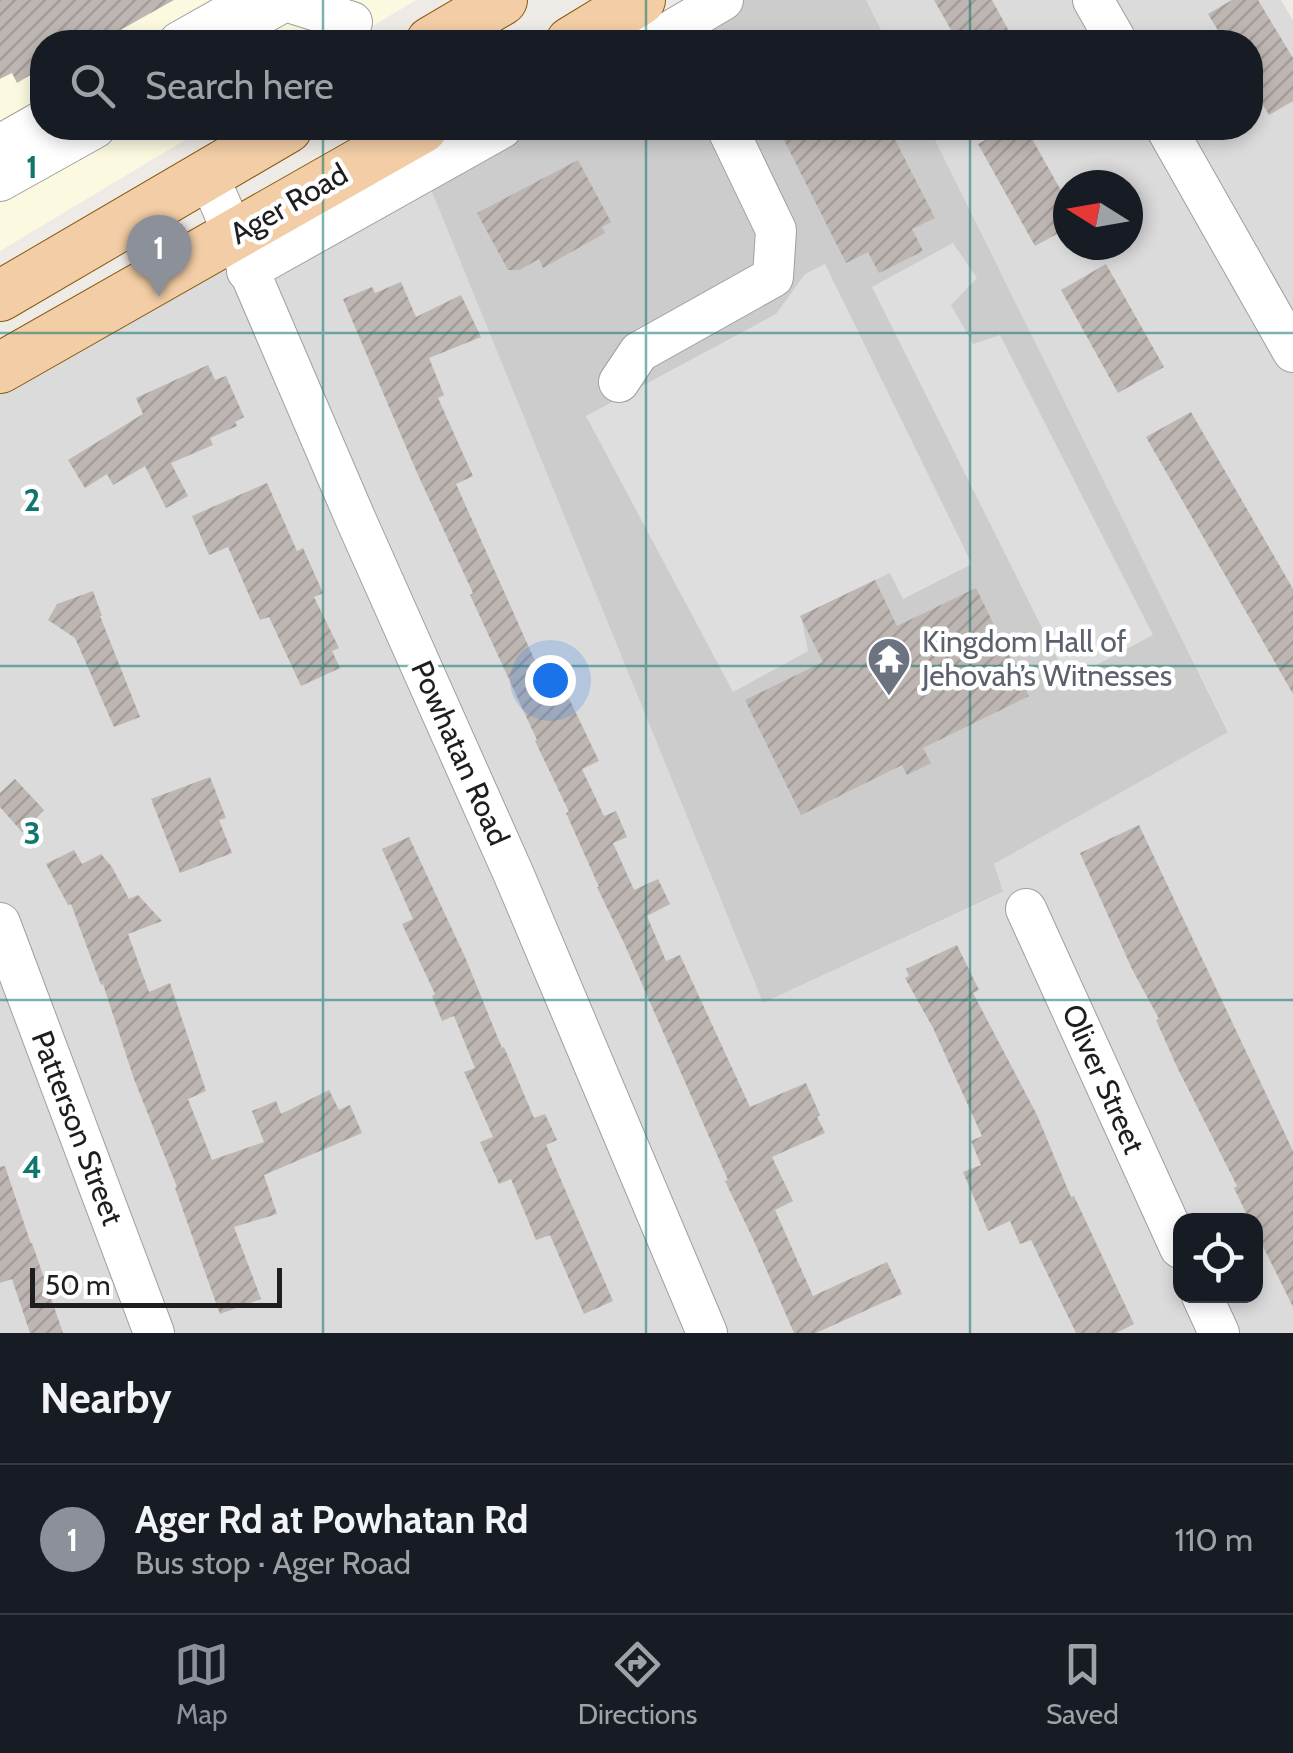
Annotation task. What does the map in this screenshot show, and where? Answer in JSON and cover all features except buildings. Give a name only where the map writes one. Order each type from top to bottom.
[{"type":"main road","points":[[451,30],[502,0]]},
{"type":"main road","points":[[0,296],[267,140]]},
{"type":"main road","name":"Ager Road","points":[[0,368],[240,254],[405,140]]},
{"type":"street","points":[[199,30],[252,0]]},
{"type":"street","points":[[308,0],[352,22]]},
{"type":"street","points":[[664,28],[723,0]]},
{"type":"street","points":[[1093,0],[1110,30]]},
{"type":"street","points":[[233,30],[285,1],[352,22]]},
{"type":"street","points":[[269,30],[294,16],[352,22]]},
{"type":"street","points":[[0,145],[30,128]]},
{"type":"street","points":[[0,164],[43,140]]},
{"type":"street","points":[[0,181],[73,140]]},
{"type":"street","name":"Ager Road","points":[[240,254],[477,140]]},
{"type":"street","points":[[619,382],[639,352],[773,277],[776,230],[733,140]]},
{"type":"street","points":[[1173,140],[1293,352]]},
{"type":"street","name":"Powhatan Road","points":[[208,175],[348,503],[514,875],[707,1333]]},
{"type":"street","name":"Oliver Street","points":[[1026,909],[1173,1233]]},
{"type":"street","name":"Patterson Street","points":[[0,923],[154,1333]]},
{"type":"street","points":[[1205,1303],[1219,1333]]},
{"type":"shaded area","points":[[0,0],[416,0],[366,30],[30,30],[30,140],[185,140],[0,251]]},
{"type":"shaded area","points":[[733,0],[866,0],[881,30],[682,30]]},
{"type":"shaded area","points":[[865,0],[1281,0],[1293,21],[1293,1333],[0,1333],[0,382],[191,273],[293,259],[427,180],[763,1003],[1002,893],[994,864],[1228,731],[933,140],[1263,140],[1263,30],[880,30]]},
{"type":"shaded area","points":[[495,140],[935,140],[1228,732],[994,864],[1003,892],[763,1003],[427,180]]},
{"type":"shaded area","points":[[953,243],[977,278],[951,305],[973,344],[1000,335],[1153,635],[1068,680],[872,287]]},
{"type":"shaded area","points":[[825,264],[972,564],[903,599],[890,573],[801,616],[808,651],[733,692],[586,416],[776,314],[805,274]]},
{"type":"place","name":"Ager Rd at Powhatan Rd","points":[[159,297]]},
{"type":"place","name":"Kingdom Hall of Jehovah’s Witnesses","points":[[889,697]]}]
